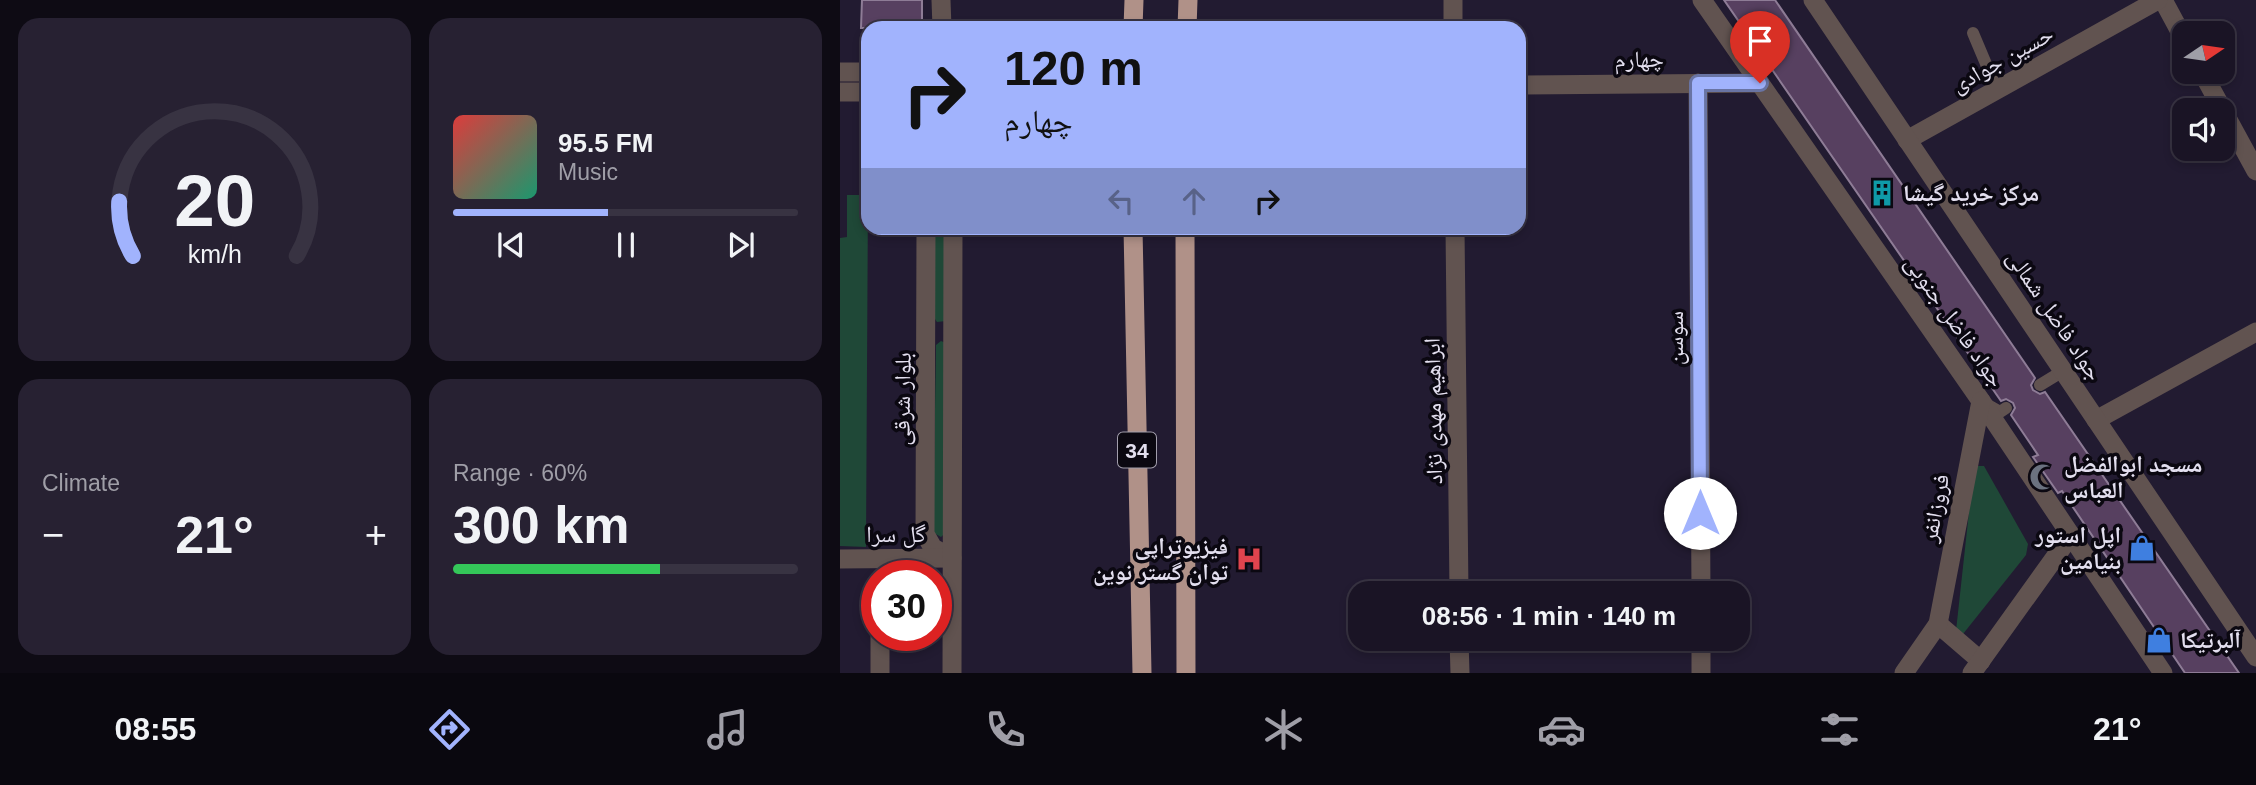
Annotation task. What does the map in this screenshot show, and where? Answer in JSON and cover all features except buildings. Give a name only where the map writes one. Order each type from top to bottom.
[{"type":"highway","points":[[1132,21],[1134,0]]},
{"type":"highway","points":[[1187,21],[1188,0]]},
{"type":"highway","name":"34","points":[[1133,235],[1142,673]]},
{"type":"highway","name":"34","points":[[1185,235],[1186,673]]},
{"type":"street","points":[[942,0],[942,21]]},
{"type":"street","points":[[1453,0],[1453,21]]},
{"type":"street","name":"جواد فاضل جنوبی","points":[[1702,0],[1981,401],[2163,673]]},
{"type":"street","name":"جواد فاضل شمالی","points":[[1813,0],[2256,657]]},
{"type":"street","points":[[2160,0],[2173,21]]},
{"type":"street","name":"حسین جوادی","points":[[1907,140],[2160,0]]},
{"type":"street","points":[[840,72],[861,72]]},
{"type":"street","name":"سوسن","points":[[1698,83],[1701,581]]},
{"type":"street","name":"چهارم","points":[[1526,85],[1760,83]]},
{"type":"street","points":[[2209,84],[2256,171]]},
{"type":"street","points":[[840,92],[861,92]]},
{"type":"street","name":"بلوار شرقی","points":[[926,235],[925,534],[933,548],[952,558]]},
{"type":"street","points":[[952,673],[953,235]]},
{"type":"street","name":"ابراهیم مهدی نژاد","points":[[1455,235],[1459,581]]},
{"type":"street","points":[[2096,420],[2256,332]]},
{"type":"street","name":"فروزانفر","points":[[1938,624],[1981,401]]},
{"type":"street","points":[[1904,673],[1938,624],[1976,667],[2071,534]]},
{"type":"street","name":"گل سرا","points":[[936,560],[952,558]]},
{"type":"street","name":"گل سرا","points":[[840,559],[861,563]]},
{"type":"street","points":[[880,651],[880,673]]},
{"type":"street","points":[[1460,651],[1460,673]]},
{"type":"street","points":[[1701,651],[1701,673]]},
{"type":"lane","points":[[1973,33],[1997,90]]},
{"type":"lane","points":[[2040,385],[2063,371]]},
{"type":"lane","points":[[1981,401],[2000,412],[2006,408]]},
{"type":"green space","points":[[847,195],[861,195],[861,235],[868,235],[866,547],[840,546],[840,238],[847,237]]},
{"type":"green space","points":[[935,235],[947,235],[946,321],[937,322]]},
{"type":"green space","points":[[941,341],[946,343],[944,534],[941,537],[934,533],[933,528],[936,345]]},
{"type":"green space","points":[[1974,466],[1984,466],[2028,544],[2026,555],[1963,634],[1956,631]]},
{"type":"place","name":"مرکز خرید گیشا","points":[[1882,193]]},
{"type":"place","name":"مسجد ابوالفضل العباس","points":[[2043,477]]},
{"type":"place","name":"اپل استور بنیامین","points":[[2142,548]]},
{"type":"place","name":"فیزیوتراپی توان گستر نوین","points":[[1249,559]]},
{"type":"place","name":"آلبرتیکا","points":[[2159,640]]},
{"type":"route","points":[[1700,513],[1698,83],[1760,83]]}]
